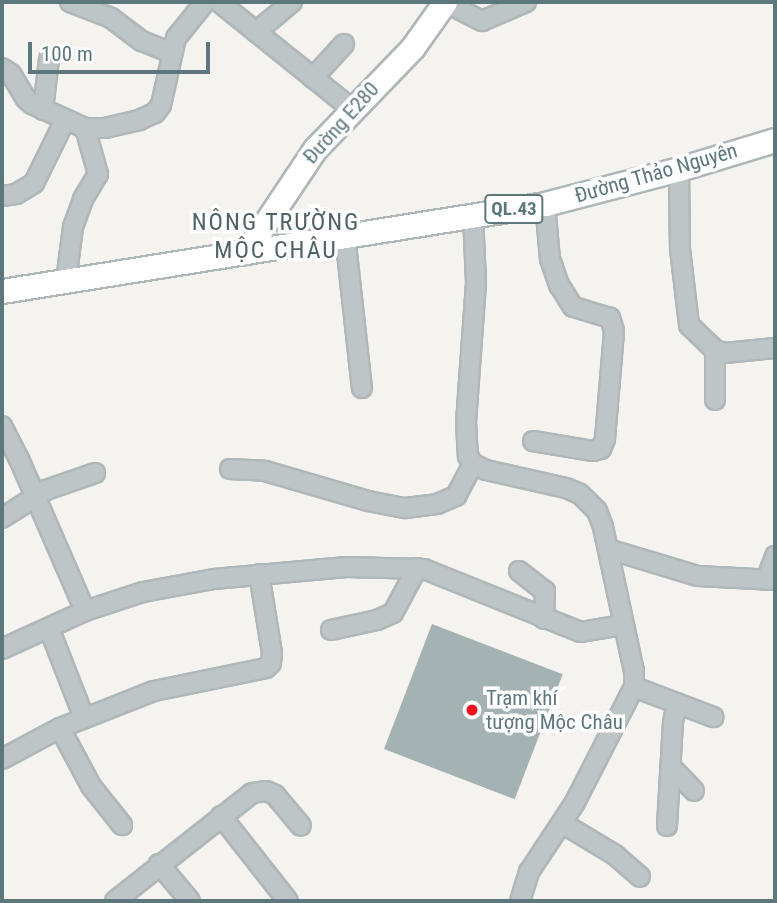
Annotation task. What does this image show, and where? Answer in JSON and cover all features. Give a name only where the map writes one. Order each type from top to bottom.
[{"type":"main road","name":"Đường E280","points":[[246,253],[299,170],[352,109],[413,47],[445,2]]},
{"type":"main road","name":"Đường Thảo Nguyên","points":[[246,253],[545,204],[679,169],[775,140]]},
{"type":"main road","name":"QL.43","points":[[2,291],[246,253]]},
{"type":"street","points":[[70,2],[111,18],[142,41],[170,53]]},
{"type":"street","points":[[2,68],[11,74],[26,99],[43,110],[85,128],[105,128],[155,113],[165,95],[170,53],[183,27],[205,2]]},
{"type":"street","points":[[219,2],[352,109]]},
{"type":"street","points":[[256,32],[292,2]]},
{"type":"street","points":[[445,2],[482,21],[526,2]]},
{"type":"street","points":[[313,78],[344,44]]},
{"type":"street","points":[[43,110],[50,59]]},
{"type":"street","points":[[2,196],[16,194],[34,183],[65,120]]},
{"type":"street","points":[[66,281],[74,227],[83,199],[98,174],[98,166],[85,128]]},
{"type":"street","points":[[679,169],[685,310],[689,325],[715,350],[725,353],[775,348]]},
{"type":"street","points":[[533,442],[593,451],[601,449],[605,439],[614,331],[610,318],[573,307],[559,285],[550,259],[545,204]]},
{"type":"street","points":[[473,216],[475,316],[466,422],[468,456],[473,464],[580,494],[597,511],[608,549],[634,671],[634,687],[562,823],[529,872],[520,901]]},
{"type":"street","points":[[345,235],[362,388]]},
{"type":"street","points":[[715,350],[715,400]]},
{"type":"street","points":[[2,426],[85,611]]},
{"type":"street","points":[[229,469],[265,471],[368,501],[405,508],[437,504],[456,496],[473,464]]},
{"type":"street","points":[[2,518],[35,496],[96,474]]},
{"type":"street","points":[[608,549],[698,576],[771,580],[775,556]]},
{"type":"street","points":[[2,649],[85,611],[179,584],[358,566],[417,568],[581,632],[624,625]]},
{"type":"street","points":[[331,630],[377,620],[393,613],[417,568]]},
{"type":"street","points":[[519,571],[545,591],[544,619]]},
{"type":"street","points":[[2,759],[60,728],[177,685],[266,668],[271,663],[272,653],[258,574]]},
{"type":"street","points":[[49,628],[84,718]]},
{"type":"street","points":[[634,687],[713,717]]},
{"type":"street","points":[[667,826],[677,703]]},
{"type":"street","points":[[60,728],[91,786],[122,825]]},
{"type":"street","points":[[671,767],[694,791]]},
{"type":"street","points":[[115,901],[252,793],[266,791],[282,800],[301,826]]},
{"type":"street","points":[[221,816],[288,901]]},
{"type":"street","points":[[562,823],[615,855],[640,877]]},
{"type":"street","points":[[159,864],[190,901]]},
{"type":"building","name":"Trạm khí tượng Mộc Châu","points":[[432,624],[563,674],[515,799],[384,749]]},
{"type":"place","name":"Trạm khí tượng Mộc Châu","points":[[472,710]]},
{"type":"district","name":"NÔNG TRƯỜNG MỘC CHÂU","points":[[276,237]]}]
